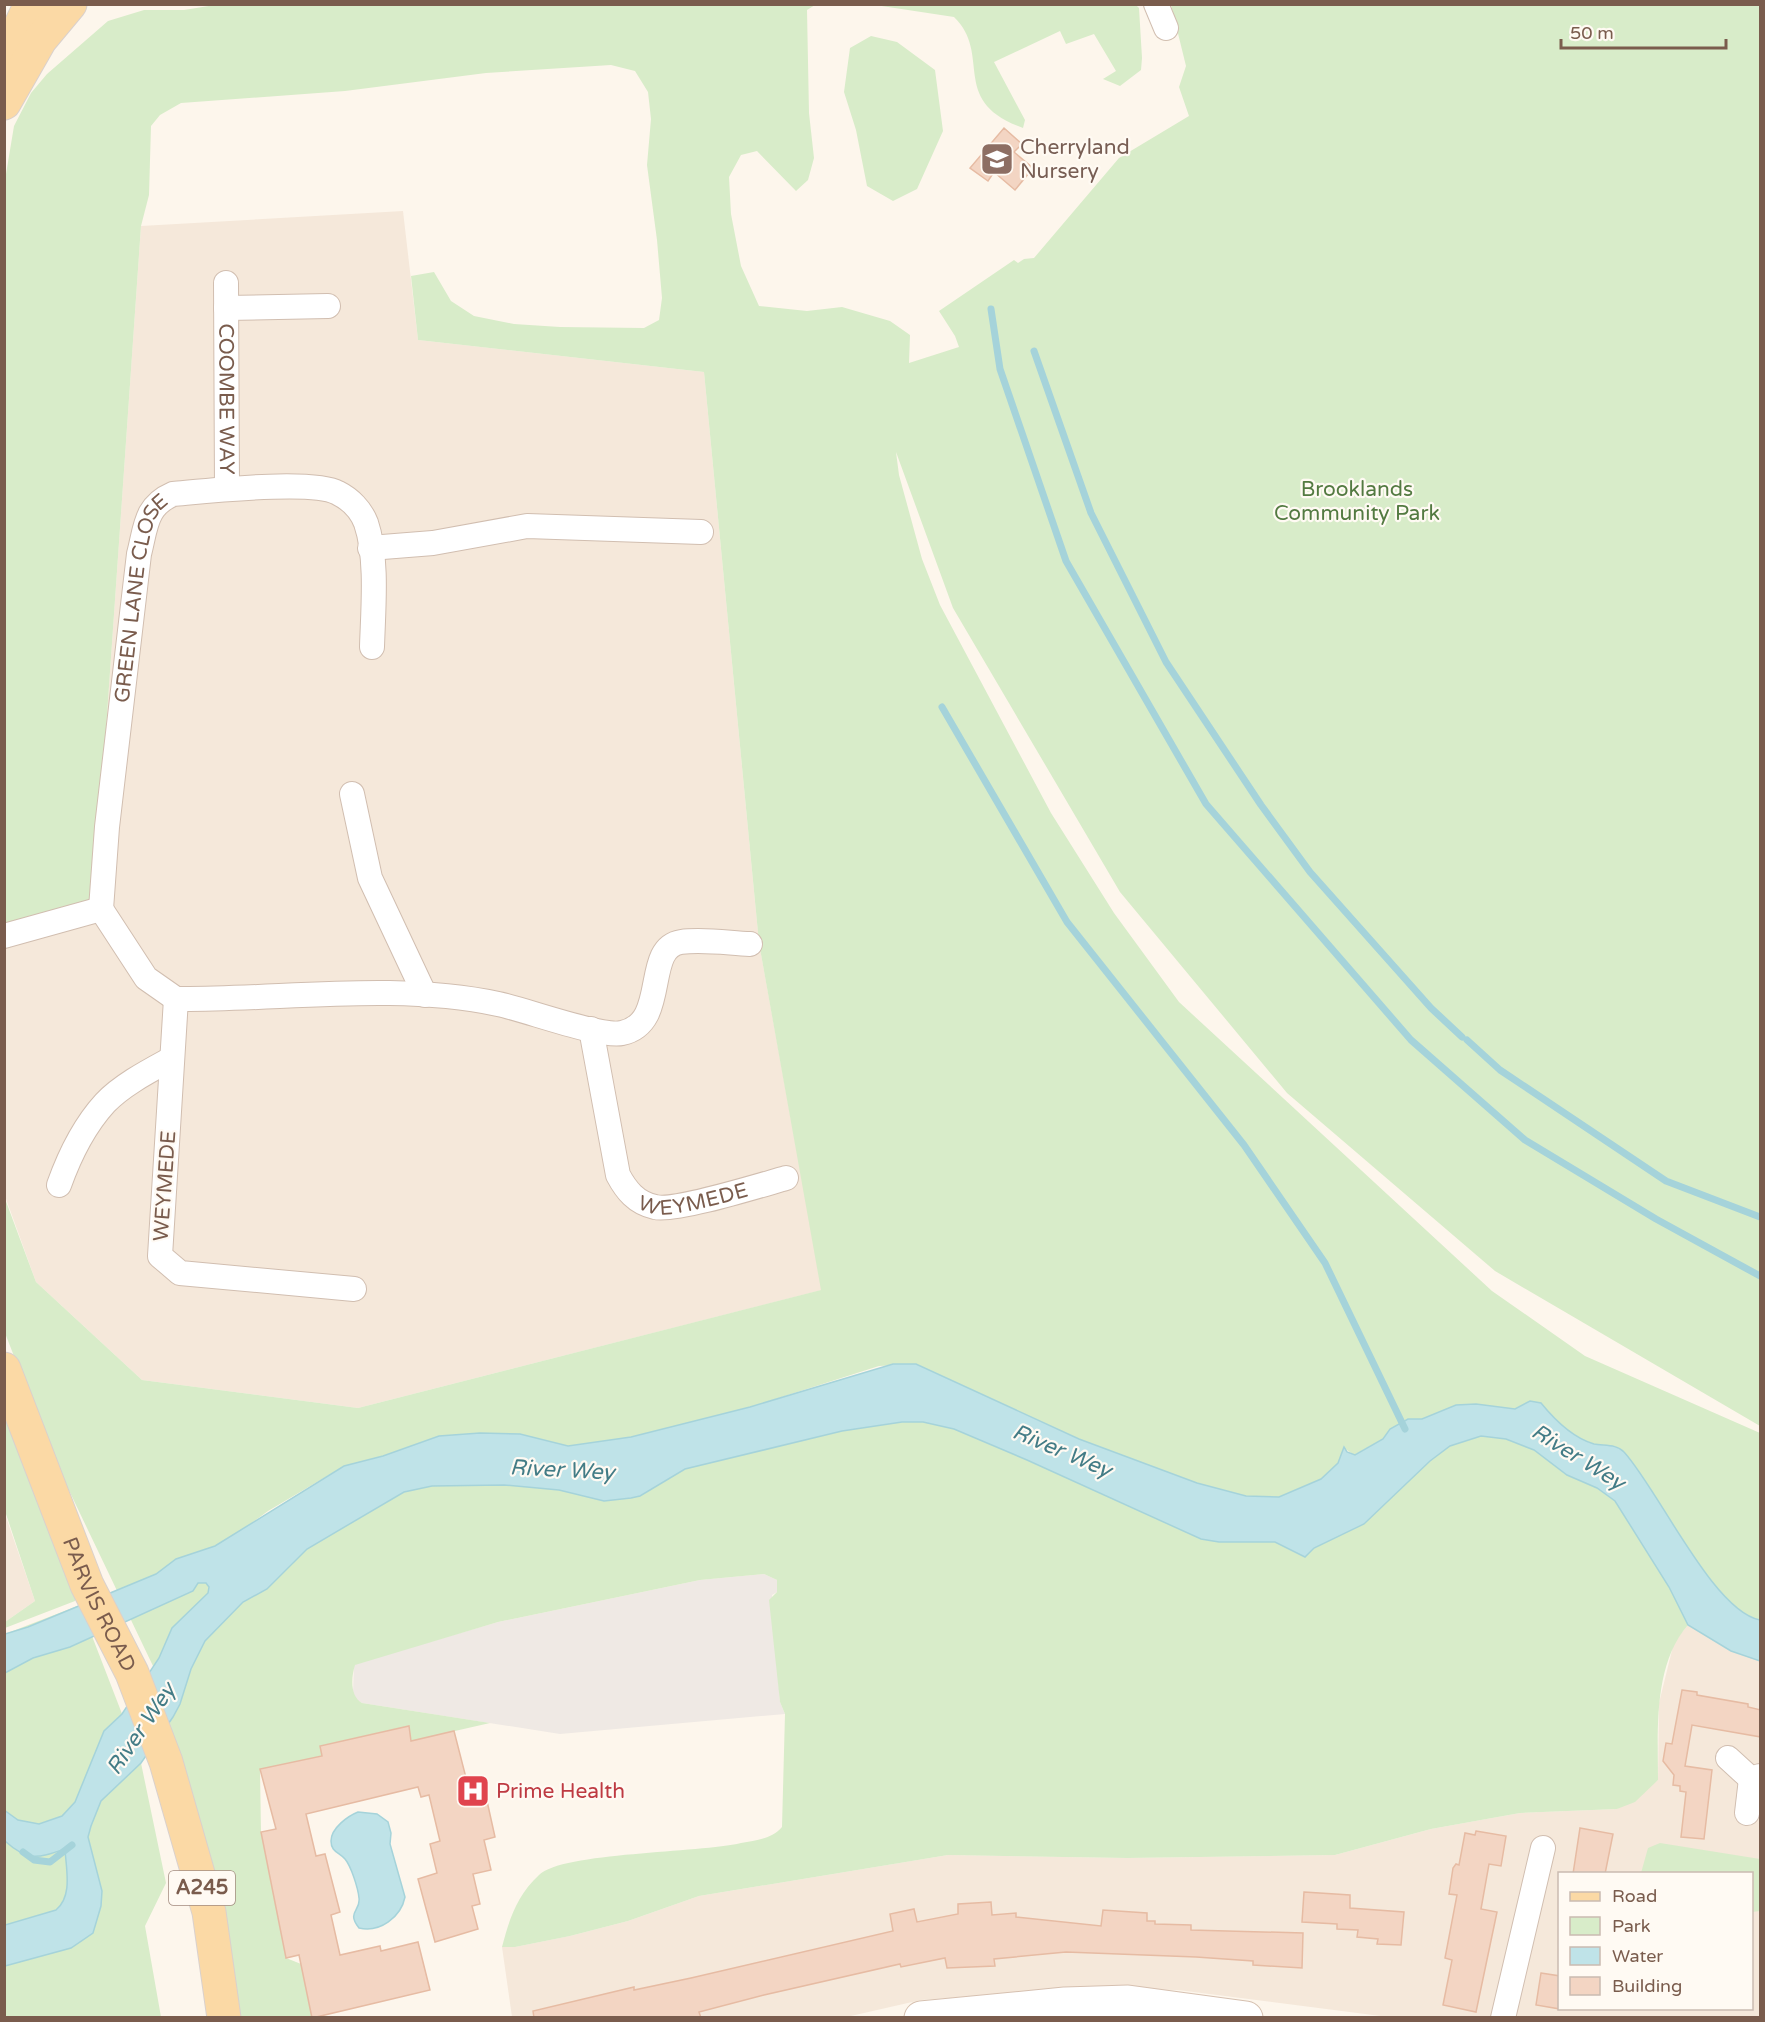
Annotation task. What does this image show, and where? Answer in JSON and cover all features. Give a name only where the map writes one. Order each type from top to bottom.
[{"type":"main road","points":[[4,74],[17,33],[31,4]]},
{"type":"main road","points":[[4,103],[39,40],[70,4]]},
{"type":"main road","name":"PARVIS ROAD","points":[[4,1369],[83,1574],[132,1673],[166,1762],[209,1912],[224,2018]]},
{"type":"main road","name":"A245","points":[[212,2018],[213,1941]]},
{"type":"main road","points":[[921,2018],[1065,2004],[1128,2002],[1246,2018]]},
{"type":"street","points":[[1156,4],[1166,28]]},
{"type":"street","name":"COOMBE WAY","points":[[226,283],[227,489]]},
{"type":"street","name":"COOMBE WAY","points":[[226,308],[328,306]]},
{"type":"street","name":"GREEN LANE CLOSE","points":[[100,909],[107,827],[138,562],[149,514],[159,500],[173,494],[227,489],[311,487],[337,492],[354,503],[366,522],[370,548],[372,647]]},
{"type":"street","points":[[370,548],[433,543],[527,526],[701,531]]},
{"type":"street","points":[[352,794],[370,878],[425,995]]},
{"type":"street","points":[[4,936],[100,909],[146,978],[176,999],[425,995],[497,1004],[591,1029],[621,1034],[641,1024],[652,1002],[658,968],[667,949],[680,942],[750,944]]},
{"type":"street","name":"WEYMEDE","points":[[176,999],[160,1256],[180,1273],[354,1289]]},
{"type":"street","name":"WEYMEDE","points":[[591,1029],[618,1175],[629,1194],[655,1208],[687,1203],[786,1178]]},
{"type":"street","points":[[59,1185],[69,1157],[105,1103],[141,1076],[171,1059]]},
{"type":"street","points":[[1728,1758],[1756,1777],[1747,1813]]},
{"type":"street","points":[[1503,2018],[1543,1848]]},
{"type":"shaded area","points":[[403,211],[418,340],[704,372],[759,943],[822,1290],[358,1408],[142,1380],[36,1282],[5,1196],[5,927],[94,902],[141,226]]},
{"type":"shaded area","points":[[4,1511],[35,1601],[5,1622],[4,1622]]},
{"type":"shaded area","points":[[764,1574],[777,1580],[777,1592],[772,1595],[780,1702],[785,1714],[560,1734],[362,1703],[356,1700],[353,1693],[354,1665],[498,1622],[700,1580]]},
{"type":"shaded area","points":[[1688,1625],[1731,1651],[1760,1661],[1760,2017],[1396,2018],[1178,1990],[1082,1989],[921,2000],[842,2018],[512,2017],[502,1947],[515,1947],[570,1936],[628,1921],[699,1896],[948,1855],[1127,1858],[1335,1855],[1431,1829],[1520,1813],[1617,1809],[1658,1780],[1659,1703],[1674,1642]]},
{"type":"green space","name":"Brooklands Community Park","points":[[221,4],[815,5],[807,10],[809,113],[814,158],[808,180],[796,191],[757,151],[741,155],[729,177],[731,214],[741,266],[759,306],[807,311],[842,307],[890,321],[910,335],[909,363],[959,347],[955,336],[939,311],[1014,260],[1018,263],[1024,259],[1034,258],[1119,158],[1189,116],[1179,87],[1186,66],[1171,5],[1760,5],[1760,1426],[1495,1271],[1287,1093],[1120,892],[953,608],[896,452],[899,475],[922,559],[940,605],[1051,813],[1114,913],[1179,1002],[1492,1291],[1585,1356],[1760,1433],[1760,1620],[1742,1612],[1724,1596],[1705,1573],[1624,1452],[1618,1448],[1594,1444],[1571,1433],[1541,1403],[1530,1401],[1515,1409],[1476,1404],[1422,1419],[1408,1419],[1390,1429],[1383,1439],[1354,1455],[1344,1448],[1338,1463],[1321,1479],[1279,1497],[1246,1496],[1197,1483],[1079,1439],[916,1364],[879,1366],[750,1407],[631,1437],[568,1446],[520,1434],[480,1433],[439,1436],[383,1456],[344,1466],[268,1511],[234,1536],[267,1589],[307,1549],[404,1492],[432,1486],[504,1485],[559,1490],[604,1501],[640,1496],[685,1469],[842,1431],[902,1422],[923,1422],[954,1429],[1219,1542],[1275,1542],[1305,1557],[1314,1548],[1364,1524],[1430,1461],[1450,1446],[1481,1436],[1506,1439],[1534,1450],[1567,1475],[1597,1488],[1615,1501],[1669,1587],[1688,1625],[1677,1641],[1663,1678],[1658,1720],[1658,1780],[1635,1802],[1617,1809],[1520,1813],[1431,1829],[1335,1855],[1127,1858],[948,1855],[699,1896],[628,1921],[570,1936],[515,1947],[502,1947],[519,1899],[539,1875],[553,1867],[602,1857],[741,1843],[769,1837],[782,1827],[785,1714],[780,1702],[769,1600],[777,1592],[777,1580],[764,1574],[700,1580],[498,1622],[355,1665],[352,1686],[355,1696],[362,1703],[490,1723],[411,1741],[408,1726],[320,1746],[322,1756],[260,1770],[261,1832],[286,1958],[301,1964],[312,2017],[224,2017],[166,1762],[153,1666],[54,1459],[5,1333],[4,1196],[36,1282],[142,1380],[358,1408],[821,1290],[759,943],[704,372],[418,340],[411,276],[434,272],[451,301],[474,316],[514,324],[560,327],[644,328],[659,320],[662,298],[647,165],[651,119],[648,92],[635,71],[611,65],[486,73],[345,91],[181,103],[160,115],[151,126],[149,195],[141,226],[94,902],[5,927],[5,180],[14,126],[31,93],[47,74],[108,21],[144,10],[184,10]]},
{"type":"green space","points":[[875,5],[1136,5],[1139,8],[1141,70],[1120,86],[1103,79],[1116,71],[1094,34],[1066,44],[1060,31],[994,62],[1025,120],[1023,128],[1000,117],[986,105],[978,91],[971,47],[965,32],[954,17]]},
{"type":"green space","points":[[871,36],[897,42],[935,70],[943,131],[917,189],[893,201],[867,186],[856,130],[844,92],[850,48]]},
{"type":"green space","points":[[4,1414],[77,1590],[75,1601],[5,1628],[5,1622],[35,1601],[5,1511]]},
{"type":"green space","points":[[80,1605],[141,1763],[166,1883],[145,1926],[161,2017],[5,2018],[5,1634]]},
{"type":"green space","points":[[1660,1843],[1760,1859],[1760,1911],[1753,1912],[1753,1872],[1641,1872],[1648,1848]]},
{"type":"water","points":[[893,1364],[916,1364],[1079,1439],[1197,1483],[1246,1496],[1279,1497],[1321,1479],[1338,1463],[1344,1447],[1347,1452],[1355,1455],[1383,1439],[1390,1429],[1408,1419],[1422,1419],[1456,1405],[1476,1404],[1515,1409],[1530,1401],[1541,1403],[1571,1433],[1594,1444],[1618,1448],[1624,1452],[1638,1469],[1705,1573],[1742,1612],[1760,1620],[1760,1661],[1731,1651],[1688,1625],[1669,1587],[1615,1501],[1597,1488],[1567,1475],[1534,1450],[1506,1439],[1481,1436],[1450,1446],[1430,1461],[1364,1524],[1314,1548],[1305,1557],[1275,1542],[1219,1542],[1201,1539],[954,1429],[923,1422],[902,1422],[842,1431],[685,1469],[640,1496],[631,1498],[604,1501],[559,1490],[504,1485],[432,1486],[404,1492],[307,1549],[267,1589],[243,1602],[205,1641],[191,1669],[180,1704],[173,1717],[141,1763],[101,1801],[91,1826],[88,1837],[102,1891],[101,1906],[93,1933],[71,1948],[5,1966],[5,1925],[56,1910],[65,1897],[67,1882],[65,1849],[34,1856],[13,1848],[5,1841],[4,1810],[18,1820],[39,1824],[62,1816],[75,1802],[104,1731],[122,1714],[159,1658],[172,1628],[208,1593],[209,1587],[206,1583],[198,1583],[193,1591],[70,1647],[33,1658],[5,1673],[5,1634],[28,1627],[156,1574],[176,1559],[215,1546],[344,1466],[383,1456],[439,1436],[480,1433],[520,1434],[568,1446],[631,1437],[750,1407]]},
{"type":"water","points":[[358,1812],[377,1814],[388,1822],[391,1833],[390,1844],[405,1897],[394,1917],[382,1926],[367,1929],[359,1928],[355,1923],[354,1915],[359,1902],[352,1872],[347,1862],[331,1845],[332,1836],[337,1827]]},
{"type":"building","name":"Cherryland Nursery","points":[[1004,128],[1022,144],[1014,152],[1033,168],[1015,190],[994,172],[988,181],[970,168]]},
{"type":"building","points":[[1682,1690],[1748,1704],[1748,1707],[1761,1710],[1761,1737],[1692,1725],[1685,1766],[1712,1770],[1704,1839],[1681,1837],[1686,1792],[1680,1791],[1680,1786],[1673,1785],[1674,1775],[1663,1761],[1666,1743],[1672,1744]]},
{"type":"building","points":[[409,1726],[411,1741],[454,1731],[473,1805],[487,1801],[495,1837],[484,1840],[491,1870],[473,1874],[480,1904],[472,1906],[478,1929],[435,1942],[418,1879],[437,1873],[430,1844],[440,1841],[429,1795],[421,1797],[418,1787],[306,1814],[316,1856],[325,1854],[340,1912],[331,1915],[340,1955],[380,1946],[381,1951],[418,1942],[430,1990],[312,2018],[299,1955],[286,1958],[261,1832],[276,1829],[260,1769],[322,1756],[320,1746]]},
{"type":"building","points":[[1580,1828],[1613,1834],[1605,1872],[1573,1872]]},
{"type":"building","points":[[1476,1831],[1506,1836],[1501,1866],[1489,1864],[1481,1909],[1497,1912],[1476,2012],[1443,2005],[1452,1960],[1445,1958],[1457,1895],[1449,1894],[1453,1868],[1456,1864],[1459,1865],[1465,1833],[1475,1835]]},
{"type":"building","points":[[1304,1892],[1350,1895],[1350,1908],[1404,1912],[1401,1945],[1377,1944],[1378,1939],[1357,1937],[1358,1930],[1337,1929],[1337,1924],[1302,1922]]},
{"type":"building","points":[[991,1902],[992,1915],[1016,1913],[1016,1917],[1101,1926],[1103,1910],[1147,1913],[1147,1921],[1155,1921],[1155,1924],[1191,1925],[1191,1930],[1303,1933],[1302,1968],[1253,1965],[1253,1961],[1196,1957],[1066,1952],[994,1959],[995,1966],[947,1968],[945,1958],[901,1967],[900,1964],[764,1995],[699,2012],[701,2018],[534,2018],[533,2011],[634,1987],[634,1990],[691,1978],[893,1931],[890,1914],[914,1909],[917,1922],[958,1914],[958,1904]]},
{"type":"building","points":[[1541,1973],[1558,1976],[1558,2009],[1536,2005]]},
{"type":"waterway","points":[[991,309],[1000,369],[1066,561],[1206,804],[1411,1040],[1525,1140],[1656,1219],[1760,1276]]},
{"type":"waterway","points":[[1034,351],[1091,513],[1166,662],[1261,805],[1310,872],[1431,1008],[1462,1037]]},
{"type":"waterway","points":[[942,707],[1067,922],[1244,1145],[1325,1263],[1405,1429]]},
{"type":"waterway","points":[[1467,1040],[1500,1070],[1666,1181],[1760,1217]]},
{"type":"waterway","name":"River Wey","points":[[23,1852],[34,1860],[50,1862],[72,1845]]},
{"type":"place","name":"Cherryland Nursery","points":[[997,159]]},
{"type":"place","name":"Prime Health","points":[[473,1791]]}]
